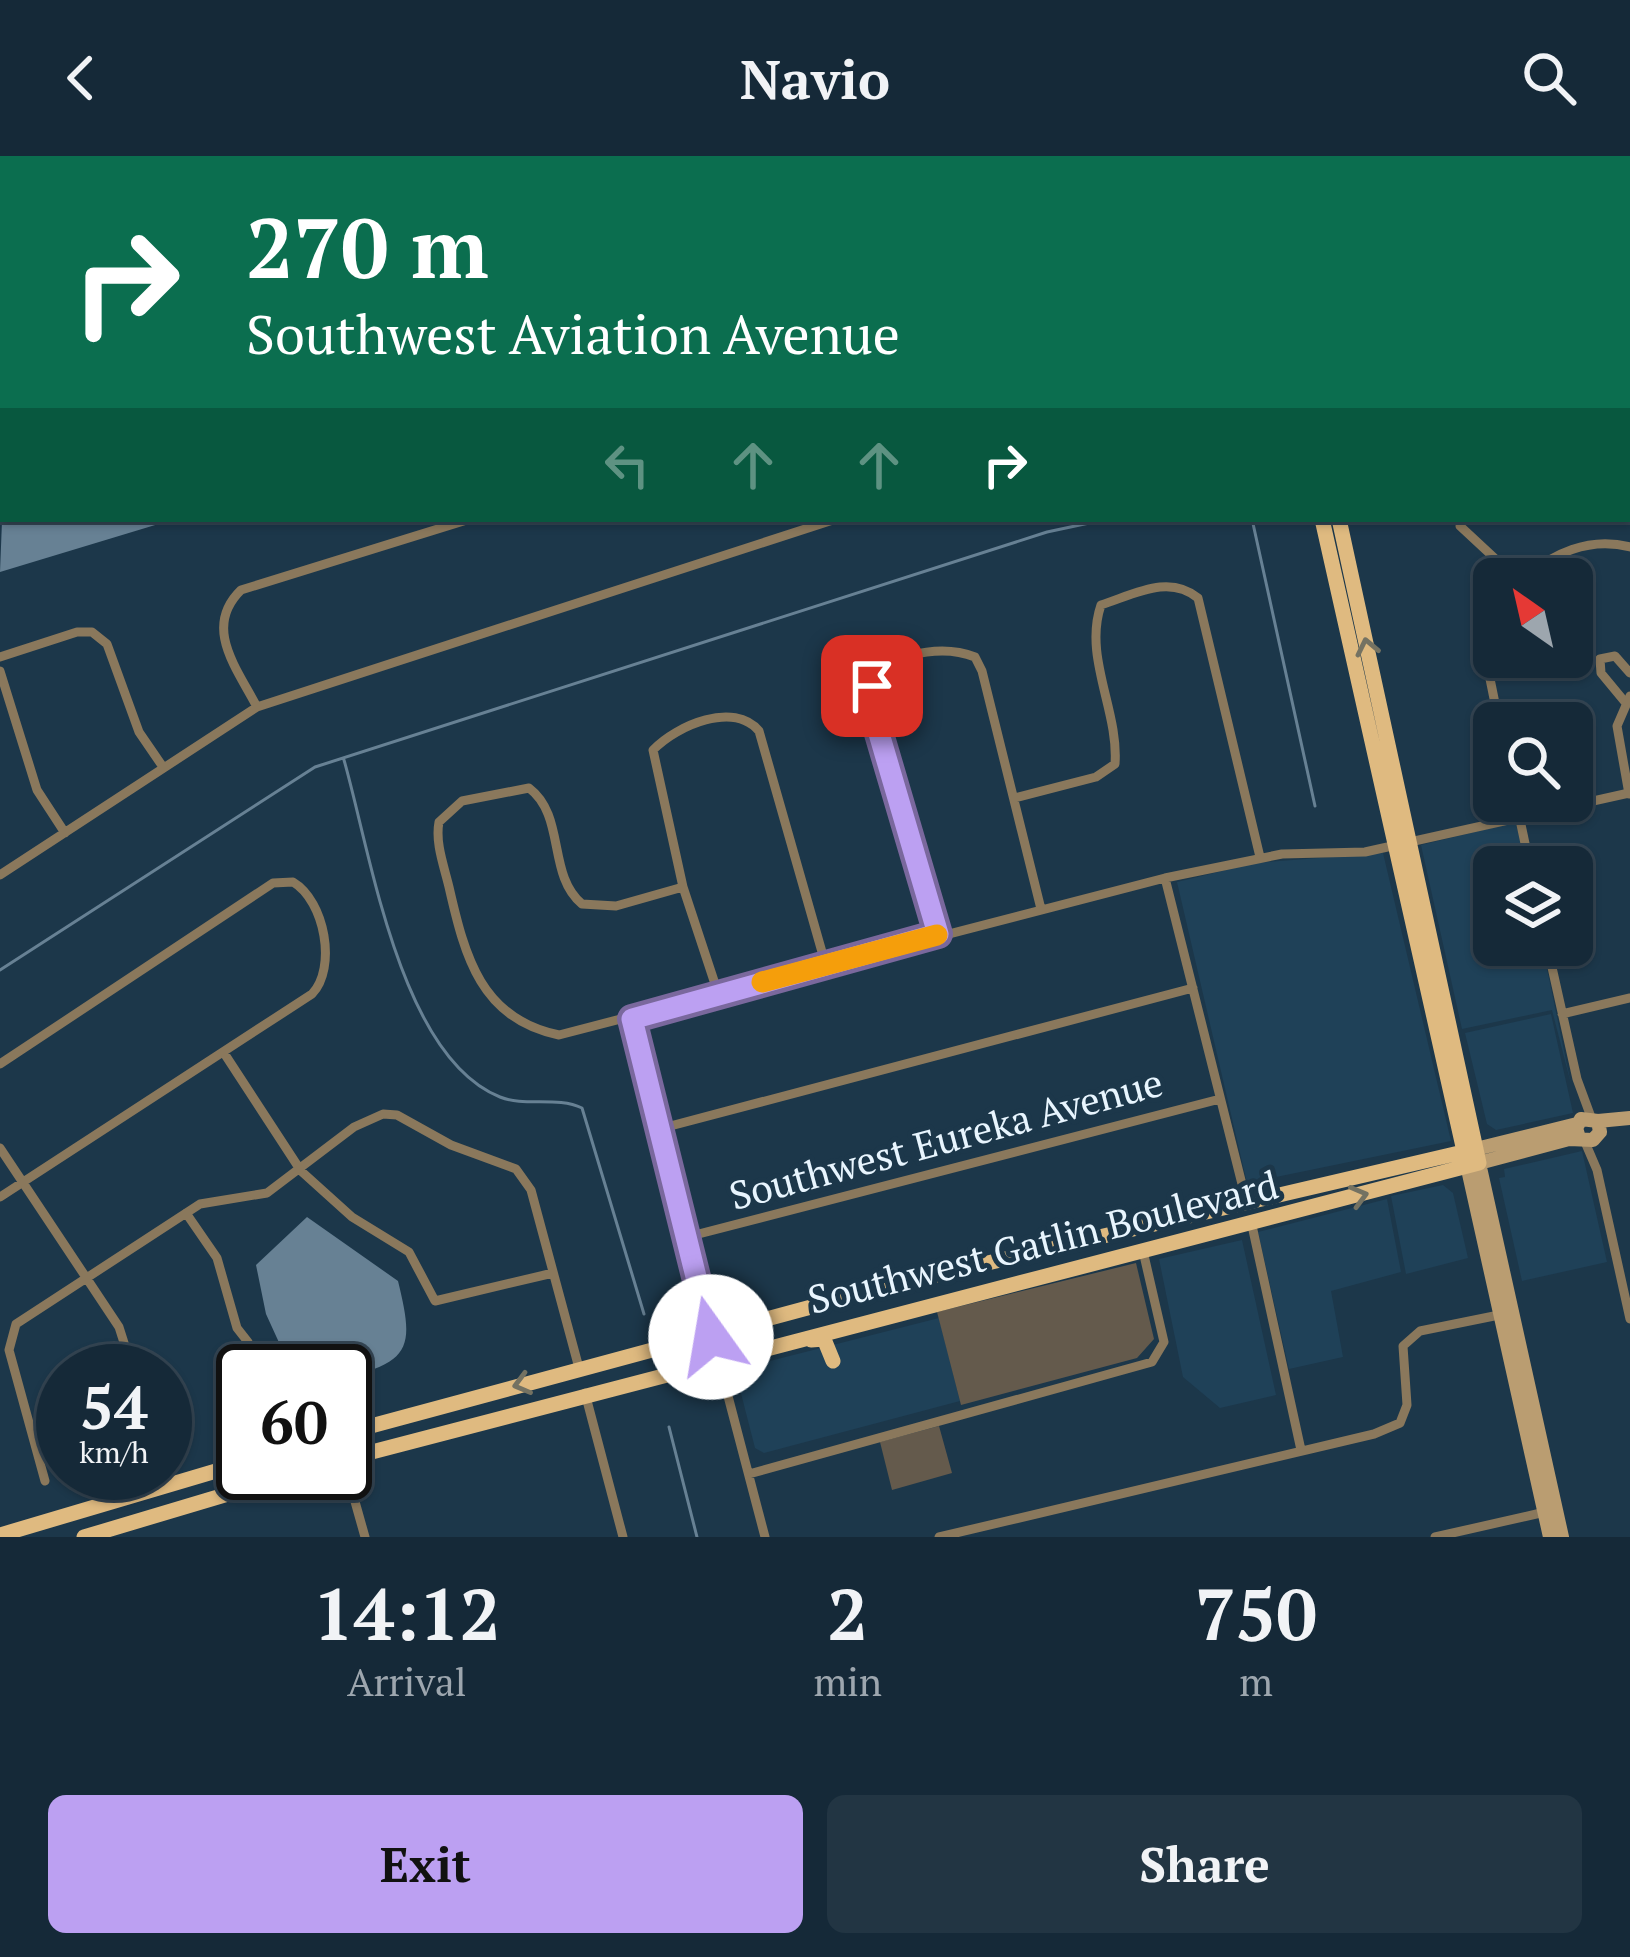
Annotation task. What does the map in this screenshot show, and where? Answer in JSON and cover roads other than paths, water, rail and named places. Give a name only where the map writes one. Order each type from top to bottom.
[{"type":"main road","points":[[1323,522],[1401,845],[1551,1511],[1550,1537]]},
{"type":"main road","points":[[1340,522],[1401,845]]},
{"type":"main road","points":[[1471,1157],[1630,1120]]},
{"type":"main road","points":[[1471,1157],[1499,1315],[1562,1537]]},
{"type":"main road","name":"Southwest Gatlin Boulevard","points":[[372,1425],[800,1309],[1471,1157]]},
{"type":"main road","name":"Southwest Gatlin Boulevard","points":[[372,1455],[718,1358],[1252,1225],[1471,1157]]},
{"type":"main road","points":[[718,1358],[729,1334],[786,1319],[800,1309]]},
{"type":"main road","points":[[743,1352],[821,1337],[833,1361],[832,1337],[837,1328]]},
{"type":"main road","points":[[619,1384],[644,1367],[702,1352],[711,1333]]},
{"type":"main road","points":[[0,1535],[216,1471]]},
{"type":"main road","points":[[84,1537],[216,1498]]},
{"type":"street","points":[[257,707],[225,646],[221,622],[226,604],[242,590],[460,522]]},
{"type":"street","points":[[778,522],[782,535]]},
{"type":"street","points":[[0,875],[257,707],[826,522]]},
{"type":"street","points":[[1460,526],[1496,558]]},
{"type":"street","points":[[1556,558],[1573,548],[1608,541],[1630,547]]},
{"type":"street","points":[[1015,798],[1096,777],[1114,764],[1116,744],[1096,651],[1095,622],[1101,604],[1168,584],[1183,586],[1198,598],[1260,857]]},
{"type":"street","points":[[0,657],[77,632],[92,632],[107,644],[139,732],[163,767]]},
{"type":"street","points":[[938,934],[870,703],[878,666],[912,654],[955,649],[975,657],[1041,909]]},
{"type":"street","points":[[1593,802],[1629,795],[1617,735],[1628,699],[1601,673],[1600,659],[1616,656],[1630,673]]},
{"type":"street","points":[[0,671],[37,790],[65,833]]},
{"type":"street","points":[[718,993],[683,886],[652,750],[668,734],[733,714],[748,718],[759,731],[826,966]]},
{"type":"street","points":[[683,886],[616,906],[581,904],[565,883],[548,810],[530,788],[462,801],[439,822],[445,870],[475,979],[496,1007],[530,1029],[559,1034],[632,1019],[938,934],[1165,878],[1260,857],[1401,845],[1495,822]]},
{"type":"street","points":[[1165,878],[1248,1206],[1301,1450]]},
{"type":"street","points":[[0,1064],[273,883],[293,882],[310,898],[328,963],[324,982],[224,1053],[0,1197]]},
{"type":"street","points":[[1552,966],[1630,1319]]},
{"type":"street","points":[[659,1129],[1192,988]]},
{"type":"street","points":[[1562,1014],[1630,998]]},
{"type":"street","points":[[632,1019],[711,1333]]},
{"type":"street","points":[[224,1053],[302,1171],[352,1216],[416,1258],[435,1300],[554,1274]]},
{"type":"street","name":"Southwest Eureka Avenue","points":[[687,1237],[1220,1099]]},
{"type":"street","points":[[36,1445],[9,1338],[22,1319],[186,1213],[211,1201],[267,1193],[302,1171],[354,1127],[383,1114],[397,1115],[451,1145],[516,1169],[531,1190],[579,1368]]},
{"type":"street","points":[[0,1148],[119,1327],[124,1344]]},
{"type":"street","points":[[186,1213],[219,1262],[238,1328],[248,1342]]},
{"type":"street","points":[[748,1474],[1152,1362],[1164,1342],[1143,1251]]},
{"type":"street","points":[[939,1537],[1400,1423],[1407,1405],[1403,1346],[1420,1331],[1499,1315]]},
{"type":"street","points":[[718,1358],[765,1537]]},
{"type":"street","points":[[585,1393],[623,1537]]},
{"type":"street","points":[[355,1500],[365,1537]]},
{"type":"street","points":[[1435,1537],[1551,1511]]},
{"type":"waterway","points":[[0,970],[315,767],[1047,532],[1094,522]]},
{"type":"waterway","points":[[1253,522],[1315,806]]},
{"type":"waterway","points":[[344,760],[395,949],[437,1041],[466,1075],[500,1097],[582,1108],[644,1314]]},
{"type":"waterway","points":[[669,1427],[697,1537]]}]
